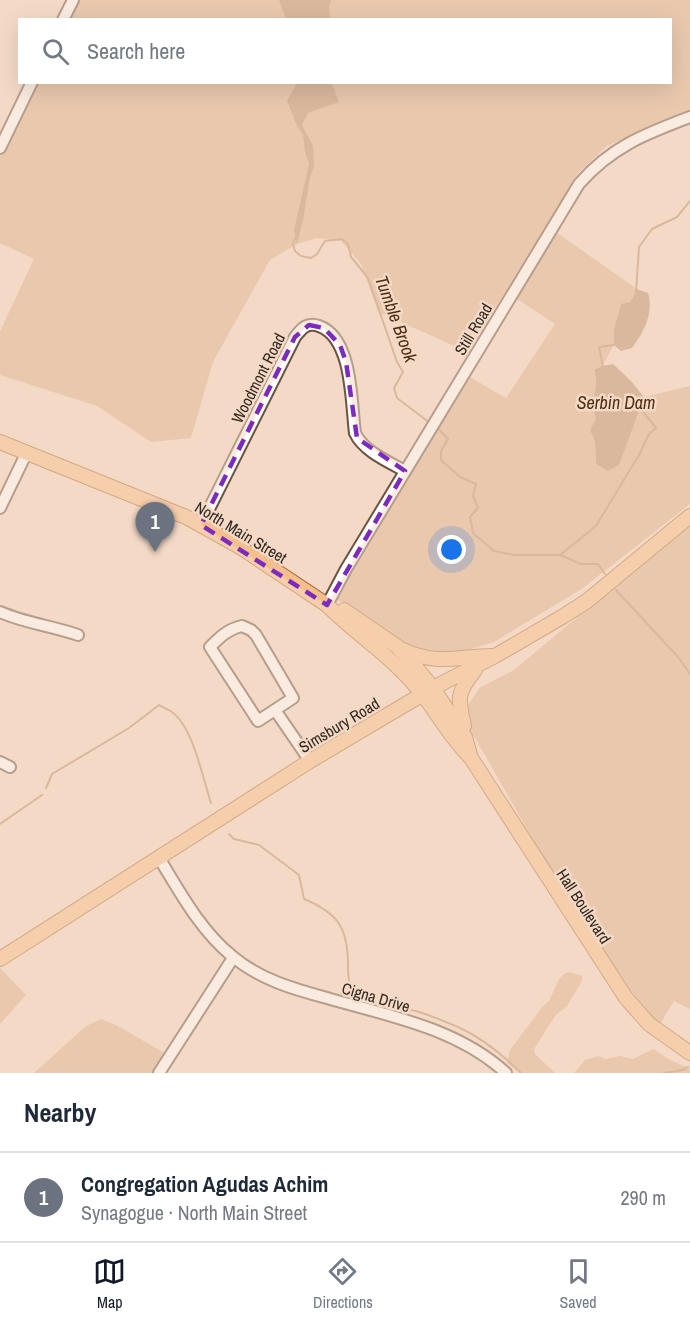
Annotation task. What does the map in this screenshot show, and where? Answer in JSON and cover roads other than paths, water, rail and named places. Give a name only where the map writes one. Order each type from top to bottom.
[{"type":"main road","name":"North Main Street","points":[[0,442],[152,502],[201,525],[240,547],[327,605],[428,692]]},
{"type":"main road","name":"Simsbury Road","points":[[0,959],[310,761],[587,601],[690,516]]},
{"type":"main road","name":"North Main Street","points":[[327,605],[343,609],[398,647],[428,692]]},
{"type":"main road","points":[[398,647],[418,657],[437,660],[495,656]]},
{"type":"main road","points":[[465,737],[459,700],[462,688],[479,665]]},
{"type":"main road","name":"Hall Boulevard","points":[[428,692],[465,737],[471,758]]},
{"type":"main road","name":"Hall Boulevard","points":[[428,692],[457,744],[471,758],[626,998],[657,1031],[690,1053]]},
{"type":"street","points":[[64,18],[73,0]]},
{"type":"street","points":[[0,148],[31,84]]},
{"type":"street","name":"Still Road","points":[[327,605],[346,569],[579,184],[602,160],[619,148],[646,134],[690,117]]},
{"type":"street","name":"Woodmont Road","points":[[201,525],[296,337],[303,327],[309,325],[324,328],[340,345],[346,362],[357,438],[366,447],[405,471]]},
{"type":"street","points":[[0,508],[27,452]]},
{"type":"street","points":[[0,612],[19,620],[78,635]]},
{"type":"street","points":[[242,626],[256,635],[293,698],[275,710],[258,721],[210,648],[221,636],[234,628],[242,626]]},
{"type":"street","points":[[275,710],[310,761]]},
{"type":"street","name":"Cigna Drive","points":[[159,858],[198,921],[233,958],[281,986],[426,1026],[461,1042],[489,1059],[506,1073]]},
{"type":"street","points":[[159,1073],[233,958]]},
{"type":"water","points":[[279,0],[331,0],[330,18],[286,18]]},
{"type":"water","points":[[296,84],[332,84],[339,102],[308,113],[302,125],[313,146],[314,166],[297,244],[294,230],[309,164],[303,134],[298,128],[287,101]]},
{"type":"water","points":[[637,289],[648,293],[649,315],[644,329],[632,348],[621,351],[614,345],[614,330],[621,304],[630,302]]},
{"type":"water","name":"Serbin Dam","points":[[613,364],[644,397],[619,465],[608,471],[596,464],[595,442],[590,430],[596,418],[594,370]]},
{"type":"waterway","points":[[636,292],[639,247],[652,229],[677,217],[690,201]]},
{"type":"waterway","name":"Tumble Brook","points":[[296,236],[293,244],[295,251],[301,256],[311,258],[317,254],[325,241],[342,239],[348,244],[351,257],[368,278],[397,362],[403,372],[394,388],[397,398],[430,423]]},
{"type":"waterway","points":[[603,367],[599,347],[615,343]]},
{"type":"waterway","points":[[560,555],[596,526],[639,455],[649,434],[656,428],[639,407]]},
{"type":"waterway","name":"Tumble Brook","points":[[437,427],[448,439],[441,451],[441,460],[460,477],[476,484],[473,496],[478,508],[470,517],[473,533],[494,551],[514,555],[560,555],[581,564],[598,564],[605,574]]},
{"type":"waterway","name":"Tumble Brook","points":[[616,590],[678,657],[690,674]]},
{"type":"waterway","points":[[46,788],[52,774],[129,728],[159,705],[172,712],[186,729],[211,803]]},
{"type":"waterway","points":[[0,824],[42,795]]},
{"type":"waterway","points":[[229,834],[234,839],[259,845],[299,875],[304,899],[325,910],[339,923],[346,941],[349,982],[354,992],[366,1000],[419,1012],[458,1027],[492,1047],[521,1073]]},
{"type":"waterway","points":[[664,1073],[688,1067]]},
{"type":"place","name":"Congregation Agudas Achim","points":[[155,552]]}]
